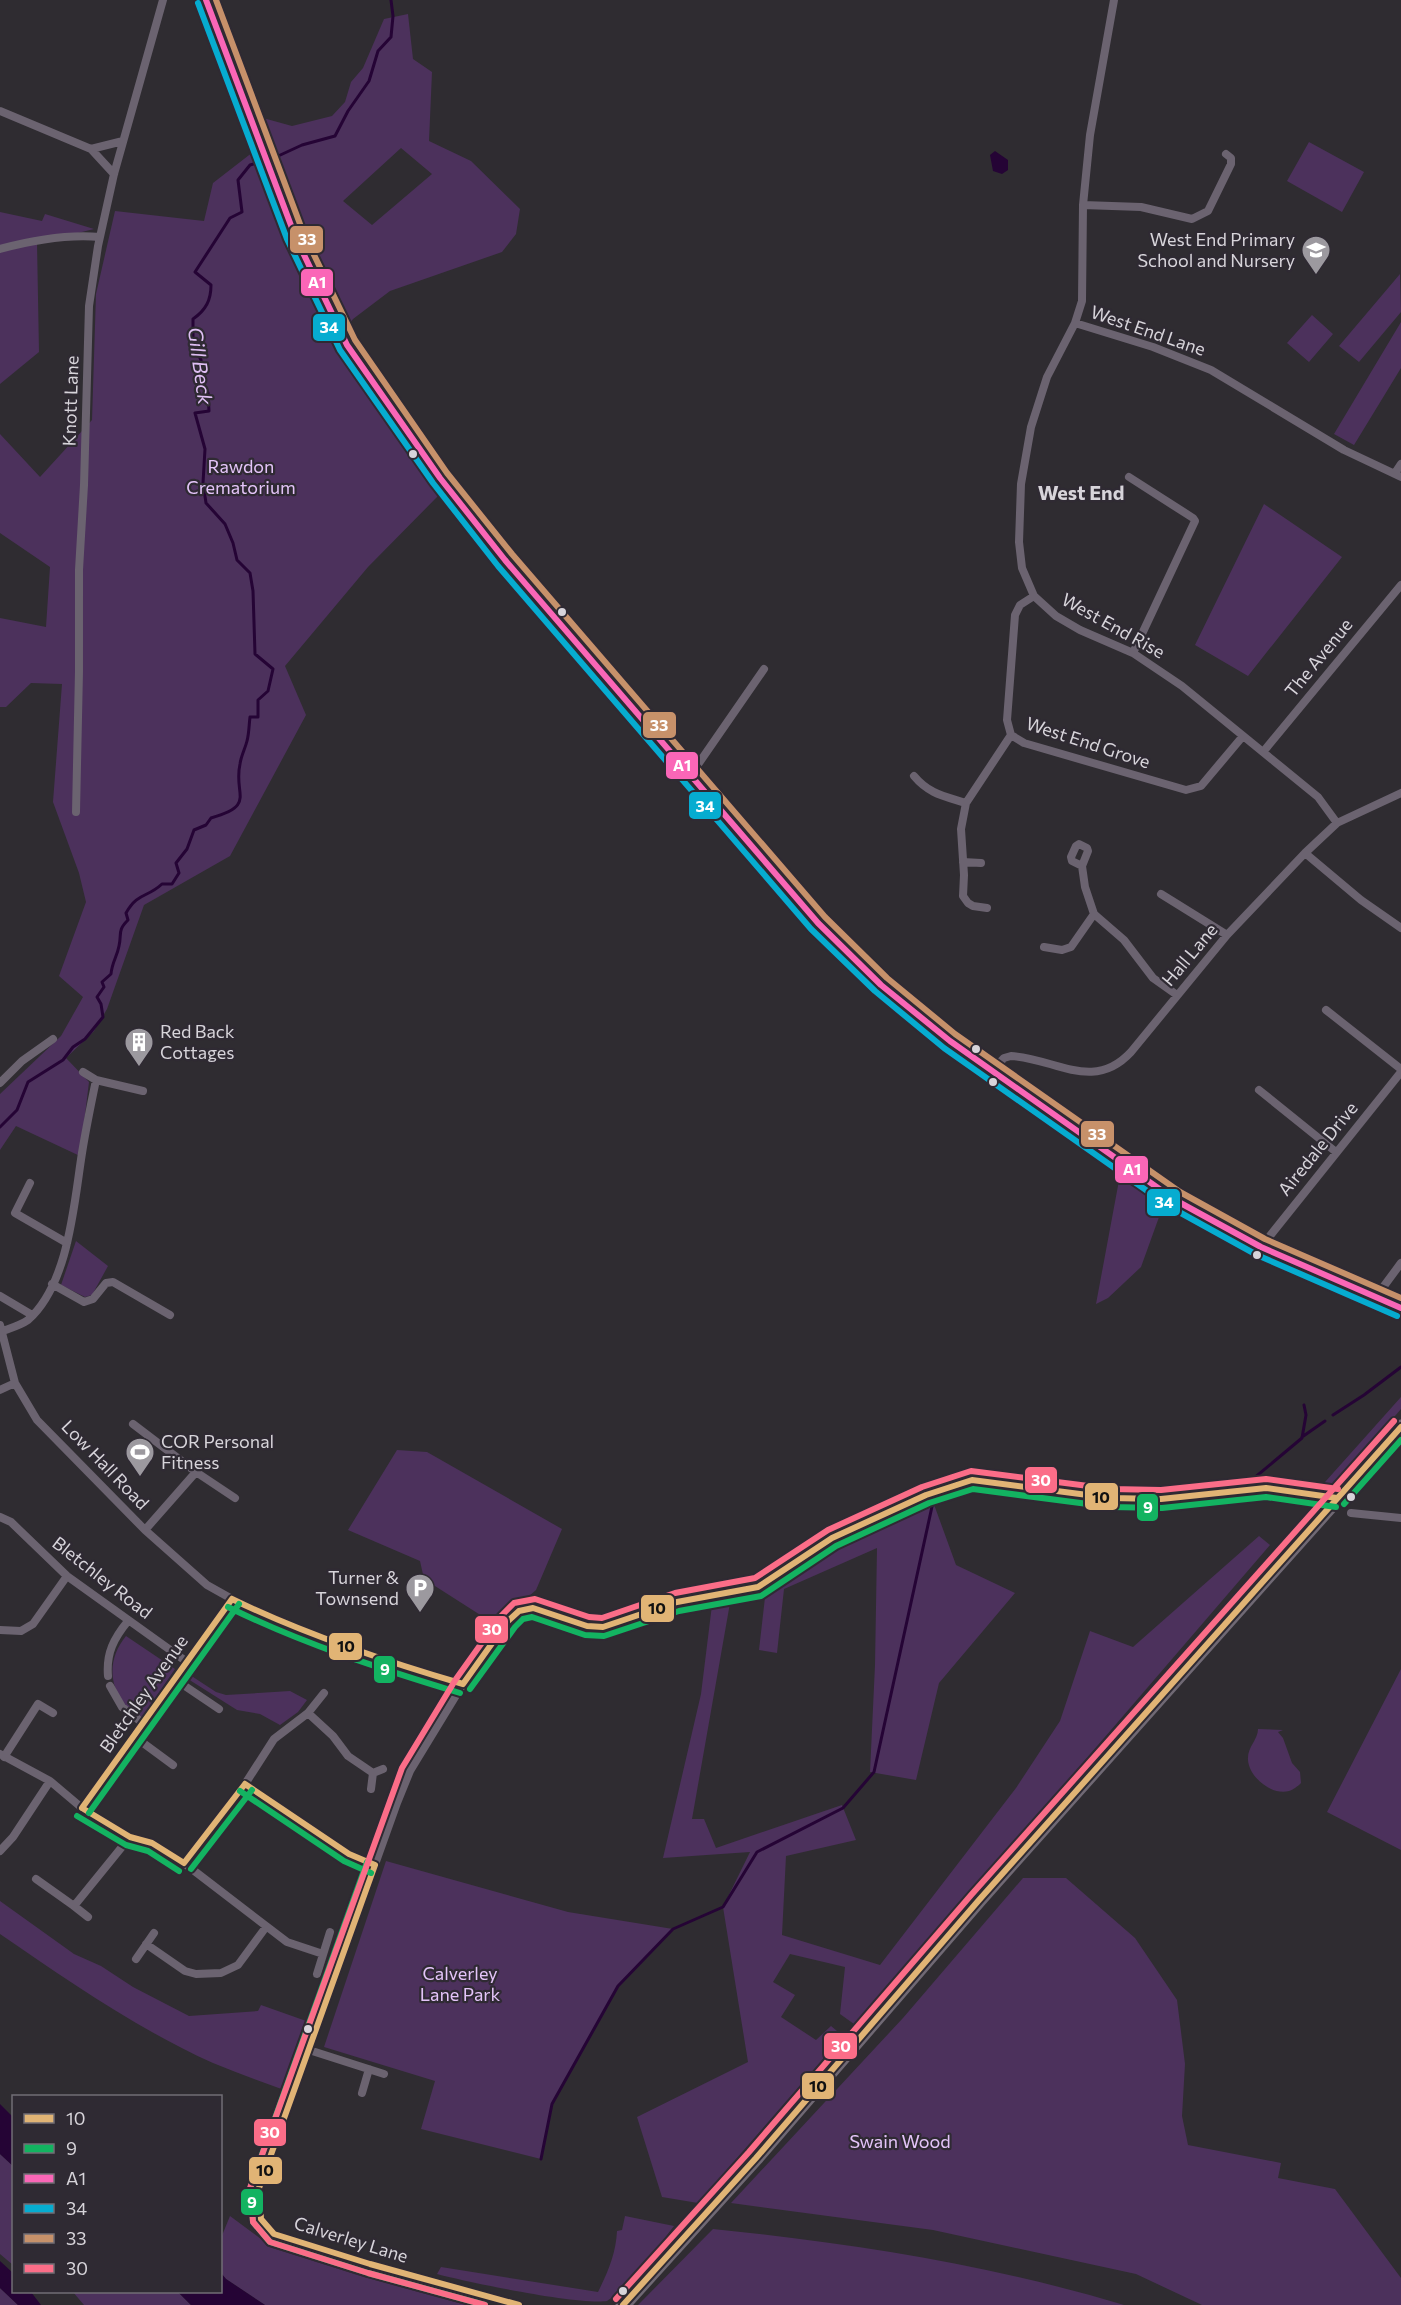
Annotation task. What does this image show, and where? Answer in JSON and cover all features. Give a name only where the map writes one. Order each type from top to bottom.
[{"type":"highway","points":[[623,2305],[756,2158],[972,1909],[1401,1427]]},
{"type":"main road","points":[[206,0],[295,236],[347,345],[412,439],[505,561],[797,899],[855,960],[912,1012],[991,1072],[1175,1200],[1261,1246],[1401,1308]]},
{"type":"street","name":"Knott Lane","points":[[76,812],[80,671],[79,570],[89,306],[100,237],[114,174],[163,0]]},
{"type":"street","name":"West End Lane","points":[[1114,0],[1090,135],[1083,205],[1082,301],[1075,323],[1154,347],[1211,370],[1344,450],[1398,475]]},
{"type":"street","points":[[0,111],[91,149],[114,174]]},
{"type":"street","points":[[91,149],[123,141]]},
{"type":"street","points":[[1083,205],[1141,207],[1192,219],[1208,212],[1231,164],[1231,158],[1226,154]]},
{"type":"street","points":[[0,249],[54,237],[100,237]]},
{"type":"street","name":"West End Rise","points":[[1075,323],[1047,377],[1031,427],[1021,484],[1019,542],[1022,568],[1034,596],[1056,616],[1080,630],[1133,653],[1182,686],[1318,797],[1337,823]]},
{"type":"street","points":[[1398,475],[1401,464]]},
{"type":"street","points":[[1129,477],[1195,521],[1133,653]]},
{"type":"street","name":"The Avenue","points":[[1263,752],[1401,585]]},
{"type":"street","name":"West End Grove","points":[[1034,596],[1020,605],[1015,615],[1007,720],[1011,735],[1024,743],[1186,790],[1201,786],[1243,736]]},
{"type":"street","points":[[690,776],[765,669]]},
{"type":"street","points":[[987,908],[973,906],[965,900],[961,829],[966,802],[1011,735]]},
{"type":"street","points":[[914,776],[931,792],[966,802]]},
{"type":"street","name":"Hall Lane","points":[[991,1072],[1004,1058],[1011,1056],[1089,1072],[1110,1069],[1122,1062],[1227,935],[1305,852],[1337,823],[1401,793]]},
{"type":"street","points":[[1305,852],[1361,900],[1401,928]]},
{"type":"street","points":[[963,862],[981,863]]},
{"type":"street","points":[[1082,866],[1085,886],[1094,914],[1124,940],[1153,978],[1177,995]]},
{"type":"street","points":[[1161,894],[1227,935]]},
{"type":"street","points":[[1044,946],[1062,950],[1071,947],[1094,914]]},
{"type":"street","points":[[1326,1010],[1401,1070]]},
{"type":"street","points":[[0,1083],[22,1060],[52,1039]]},
{"type":"street","name":"Airedale Drive","points":[[1261,1246],[1401,1070]]},
{"type":"street","points":[[83,1072],[96,1080],[143,1091]]},
{"type":"street","points":[[1,1328],[28,1320],[52,1284],[72,1228],[96,1080]]},
{"type":"street","points":[[1259,1090],[1336,1152]]},
{"type":"street","points":[[30,1183],[15,1213],[67,1243]]},
{"type":"street","points":[[1378,1299],[1381,1290],[1401,1263]]},
{"type":"street","points":[[52,1284],[84,1302],[93,1299],[106,1283],[113,1282],[170,1315]]},
{"type":"street","points":[[0,1296],[32,1315]]},
{"type":"street","name":"Low Hall Road","points":[[1,1328],[15,1383],[38,1420],[145,1530],[207,1585],[281,1623],[372,1657],[463,1684]]},
{"type":"street","points":[[0,1390],[15,1383]]},
{"type":"street","points":[[133,1424],[196,1472],[236,1498]]},
{"type":"street","name":"Low Hall Road","points":[[145,1530],[196,1472]]},
{"type":"street","name":"Calverley Lane","points":[[519,2305],[370,2264],[274,2234],[261,2219],[259,2188],[410,1772],[463,1684],[508,1622],[519,1611],[533,1608],[587,1626],[603,1627],[677,1602],[758,1587],[832,1538],[926,1495],[972,1480],[1111,1498],[1161,1499],[1266,1488],[1337,1498]]},
{"type":"street","points":[[1351,1514],[1401,1518]]},
{"type":"street","name":"Bletchley Road","points":[[0,1517],[11,1522],[67,1576],[187,1662]]},
{"type":"street","points":[[0,1630],[14,1632],[33,1623],[67,1576]]},
{"type":"street","name":"Bletchley Avenue","points":[[82,1808],[232,1599]]},
{"type":"street","points":[[108,1676],[108,1659],[112,1643],[128,1621]]},
{"type":"street","points":[[176,1680],[219,1709]]},
{"type":"street","points":[[110,1686],[122,1707],[144,1724]]},
{"type":"street","points":[[184,1863],[245,1784],[274,1739],[308,1713],[324,1693]]},
{"type":"street","points":[[53,1713],[38,1704],[2,1756],[50,1781],[82,1808],[130,1837],[152,1843],[184,1863],[287,1942],[323,1954]]},
{"type":"street","points":[[308,1713],[333,1736],[348,1756],[373,1773]]},
{"type":"street","points":[[135,1737],[173,1765]]},
{"type":"street","points":[[373,1773],[383,1769]]},
{"type":"street","points":[[371,1789],[373,1773]]},
{"type":"street","points":[[0,1851],[13,1837],[50,1781]]},
{"type":"street","points":[[245,1784],[349,1854],[375,1865]]},
{"type":"street","points":[[74,1906],[130,1837]]},
{"type":"street","points":[[36,1879],[88,1917]]},
{"type":"street","points":[[146,1944],[185,1971],[196,1974],[221,1973],[238,1965],[266,1927]]},
{"type":"street","points":[[317,1974],[330,1932]]},
{"type":"street","points":[[136,1959],[154,1933]]},
{"type":"street","points":[[309,2050],[384,2074]]},
{"type":"street","points":[[362,2093],[369,2069]]},
{"type":"green space","name":"Rawdon Crematorium","points":[[408,14],[413,59],[432,72],[429,141],[471,161],[520,209],[516,234],[502,252],[390,291],[353,319],[335,342],[438,496],[368,567],[285,666],[306,715],[230,856],[144,905],[107,1009],[94,1031],[66,1058],[89,1082],[80,1156],[16,1126],[0,1150],[0,1094],[61,1036],[83,997],[59,976],[86,902],[79,873],[53,802],[62,684],[31,683],[6,707],[0,707],[0,618],[46,627],[50,567],[0,533],[0,434],[40,477],[92,420],[96,294],[115,211],[204,221],[213,183],[253,152],[263,118],[292,126],[332,116],[345,102],[351,82],[363,68],[384,19]],"holes":[[[401,148],[432,174],[372,225],[343,201]]]},
{"type":"green space","points":[[1309,142],[1364,172],[1342,212],[1287,181]]},
{"type":"green space","points":[[0,212],[42,221],[45,214],[94,229],[37,243],[39,352],[0,384]]},
{"type":"green space","points":[[1400,274],[1401,312],[1359,362],[1339,346]]},
{"type":"green space","points":[[1312,315],[1333,334],[1309,362],[1287,343]]},
{"type":"green space","points":[[1401,322],[1401,368],[1354,445],[1334,434]]},
{"type":"green space","points":[[1264,504],[1342,557],[1248,676],[1195,645]]},
{"type":"green space","points":[[1120,1175],[1163,1206],[1141,1267],[1108,1298],[1096,1304]]},
{"type":"green space","points":[[76,1241],[108,1266],[92,1295],[85,1297],[61,1285]]},
{"type":"green space","points":[[1401,1397],[1401,1409],[1327,1495],[1317,1491]]},
{"type":"green space","points":[[397,1450],[427,1452],[562,1529],[536,1590],[496,1625],[424,1579],[420,1561],[348,1530]]},
{"type":"green space","points":[[928,1488],[956,1565],[1015,1593],[939,1683],[916,1780],[870,1772],[877,1548],[784,1589],[777,1653],[759,1650],[768,1571],[816,1534]]},
{"type":"green space","points":[[1259,1536],[1270,1545],[897,1979],[854,2024],[840,2014],[845,1967],[790,1954],[773,1982],[795,1995],[781,2017],[816,2040],[831,2026],[843,2036],[698,2203],[662,2197],[637,2117],[748,2062],[723,1907],[750,1852],[663,1858],[701,1694],[712,1605],[730,1603],[692,1819],[704,1819],[716,1848],[842,1805],[856,1840],[786,1856],[782,1935],[880,1965],[1016,1788],[1060,1721],[1090,1631],[1133,1647]]},
{"type":"green space","points":[[126,1636],[175,1669],[142,1718],[123,1703],[113,1678],[112,1669],[116,1652]]},
{"type":"green space","points":[[1401,1669],[1401,1850],[1327,1812]]},
{"type":"green space","points":[[190,1675],[216,1692],[226,1695],[290,1691],[307,1700],[298,1712],[280,1725],[260,1714],[237,1710],[188,1679]]},
{"type":"green space","points":[[1258,1729],[1283,1730],[1278,1732],[1283,1738],[1292,1763],[1300,1772],[1301,1783],[1294,1789],[1276,1791],[1262,1784],[1252,1773],[1248,1755]]},
{"type":"green space","name":"Calverley Lane Park","points":[[386,1861],[568,1912],[673,1929],[618,1987],[552,2104],[541,2159],[421,2129],[435,2081],[324,2047]]},
{"type":"green space","name":"Swain Wood","points":[[1023,1878],[1066,1878],[1135,1938],[1177,2000],[1185,2064],[1182,2116],[1188,2145],[1281,2163],[1278,2178],[1335,2189],[1401,2278],[1401,2305],[1202,2305],[1136,2274],[933,2230],[731,2203],[903,2018]]},
{"type":"green space","points":[[0,1901],[74,1954],[101,1966],[133,1987],[189,2016],[258,2011],[261,2005],[309,2022],[287,2091],[222,2067],[185,2050],[77,1986],[0,1934]]},
{"type":"green space","points":[[0,2154],[12,2165],[12,2264],[0,2254]]},
{"type":"green space","points":[[230,2216],[265,2242],[487,2305],[265,2305],[222,2274],[222,2236]]},
{"type":"green space","points":[[625,2216],[674,2226],[635,2276],[607,2301],[549,2297],[437,2274],[441,2267],[598,2292],[611,2262],[617,2231],[622,2230]]},
{"type":"green space","points":[[713,2229],[817,2241],[920,2257],[1023,2278],[1124,2305],[638,2305]]},
{"type":"green space","points":[[0,2288],[18,2305],[0,2305]]},
{"type":"green space","points":[[74,2293],[179,2293],[191,2305],[84,2305]]},
{"type":"shaded area","points":[[995,151],[1008,160],[1008,170],[1002,174],[993,171],[990,155]]},
{"type":"shaded area","points":[[0,2104],[12,2116],[12,2165],[0,2154]]},
{"type":"shaded area","points":[[0,2261],[12,2272],[12,2293],[32,2293],[41,2305],[18,2305],[0,2288]]},
{"type":"shaded area","points":[[222,2274],[265,2305],[191,2305],[179,2293],[222,2293]]},
{"type":"waterway","name":"Gill Beck","points":[[276,157],[302,145],[335,136],[348,111],[369,81],[378,51],[391,37],[393,16],[391,0]]},
{"type":"waterway","name":"Gill Beck","points":[[0,1127],[17,1110],[28,1082],[63,1060],[73,1047],[85,1039],[103,1017],[101,1004],[97,997],[104,987],[102,982],[111,974],[121,930],[128,920],[126,913],[130,906],[162,884],[172,884],[179,873],[176,863],[187,849],[194,830],[206,825],[211,818],[225,813],[239,803],[239,775],[248,738],[250,717],[258,717],[258,700],[268,691],[273,669],[255,654],[253,591],[250,573],[237,560],[225,524],[206,503],[203,483],[205,449],[195,413],[209,411],[208,393],[203,383],[201,360],[193,343],[193,319],[207,304],[211,285],[195,272],[230,218],[242,212],[238,180],[250,165],[257,163]]},
{"type":"waterway","points":[[1333,1415],[1401,1367]]},
{"type":"waterway","points":[[1062,1486],[1179,1492],[1196,1488],[1247,1484],[1302,1438],[1306,1415],[1304,1405]]},
{"type":"waterway","points":[[1302,1437],[1325,1421]]},
{"type":"waterway","points":[[541,2159],[552,2104],[618,1986],[673,1929],[723,1907],[757,1852],[843,1808],[874,1772],[933,1502],[977,1490],[1055,1496]]},
{"type":"transit line","name":"A1","points":[[206,0],[295,236],[347,345],[440,478],[505,560],[818,923],[881,985],[950,1041],[1175,1200],[1261,1247],[1401,1308]]},
{"type":"transit line","name":"33","points":[[216,0],[303,232],[355,340],[447,473],[512,554],[825,917],[887,978],[955,1034],[1180,1192],[1265,1239],[1401,1298]]},
{"type":"transit line","name":"34","points":[[198,3],[287,239],[340,350],[433,483],[498,566],[811,929],[875,991],[944,1048],[1170,1207],[1257,1255],[1397,1316]]},
{"type":"transit line","name":"30","points":[[616,2299],[749,2152],[972,1894],[1394,1421]]},
{"type":"transit line","name":"10","points":[[623,2305],[756,2158],[979,1900],[1401,1427]]},
{"type":"transit line","name":"9","points":[[1344,1504],[1401,1440]]},
{"type":"transit line","name":"30","points":[[485,2305],[368,2273],[270,2242],[253,2222],[250,2188],[402,1768],[456,1679],[501,1616],[514,1603],[535,1599],[589,1617],[602,1618],[675,1593],[755,1578],[828,1530],[922,1487],[971,1471],[1112,1489],[1161,1490],[1266,1479],[1338,1489]]},
{"type":"transit line","name":"10","points":[[463,1684],[508,1621],[519,1611],[533,1608],[587,1626],[603,1627],[677,1602],[758,1587],[832,1538],[926,1495],[972,1480],[1111,1498],[1161,1499],[1266,1488],[1337,1498]]},
{"type":"transit line","name":"9","points":[[470,1689],[523,1619],[532,1617],[585,1635],[604,1636],[679,1611],[761,1596],[836,1546],[929,1503],[973,1489],[1111,1507],[1162,1508],[1266,1497],[1336,1507]]},
{"type":"transit line","name":"10","points":[[232,1599],[346,1646],[463,1684]]},
{"type":"transit line","name":"10","points":[[82,1808],[232,1599]]},
{"type":"transit line","name":"9","points":[[89,1813],[239,1604]]},
{"type":"transit line","name":"9","points":[[228,1607],[314,1644],[460,1693]]},
{"type":"transit line","name":"10","points":[[245,1784],[349,1854],[375,1865]]},
{"type":"transit line","name":"10","points":[[184,1863],[245,1784]]},
{"type":"transit line","name":"9","points":[[191,1869],[252,1790]]},
{"type":"transit line","name":"9","points":[[240,1791],[344,1861],[371,1873]]},
{"type":"transit line","name":"10","points":[[82,1808],[130,1837],[152,1843],[184,1863]]},
{"type":"transit line","name":"9","points":[[77,1816],[126,1845],[148,1851],[179,1871]]},
{"type":"transit line","name":"9","points":[[367,1862],[251,2185],[253,2222],[270,2242],[368,2273],[485,2305]]},
{"type":"transit line","name":"10","points":[[375,1865],[259,2188],[261,2219],[274,2234],[370,2264],[519,2305]]},
{"type":"place","name":"West End Primary School and Nursery","points":[[1316,276]]},
{"type":"place","name":"Red Back Cottages","points":[[139,1068]]},
{"type":"place","name":"COR Personal Fitness","points":[[140,1478]]},
{"type":"place","name":"Turner & Townsend","points":[[420,1614]]},
{"type":"district","name":"West End","points":[[1081,493]]}]
